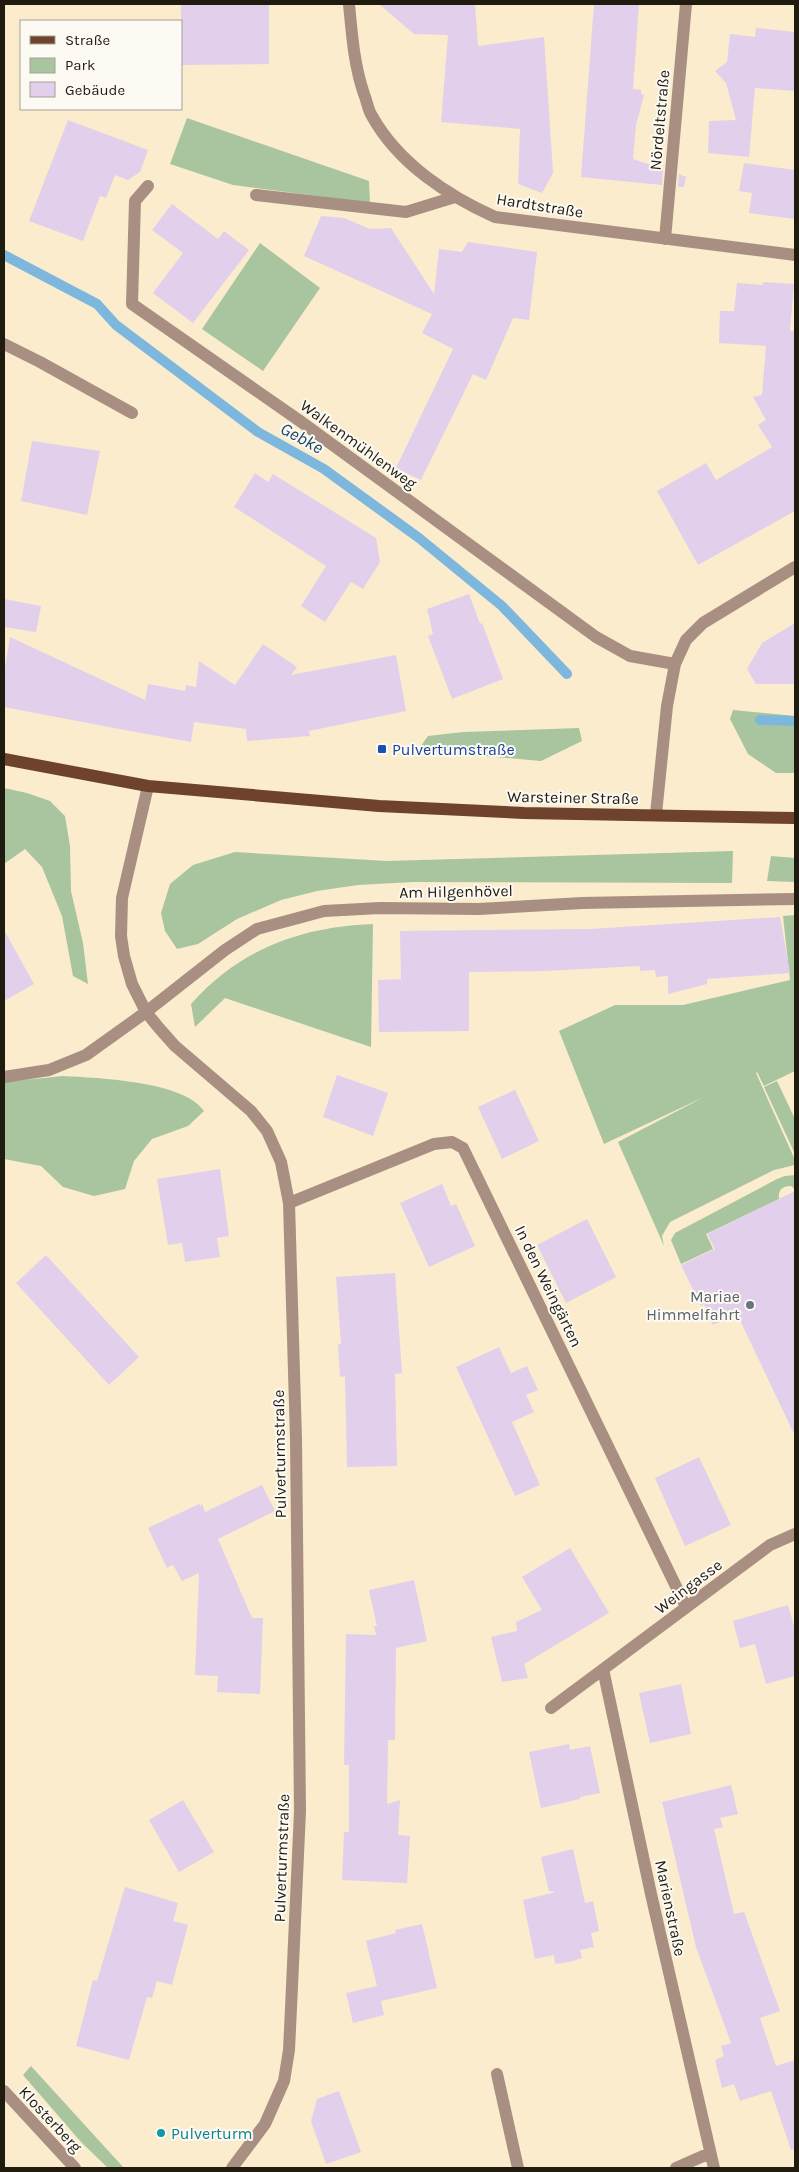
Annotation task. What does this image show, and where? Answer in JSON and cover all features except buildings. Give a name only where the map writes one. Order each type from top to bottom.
[{"type":"main road","name":"Warsteiner Straße","points":[[4,760],[148,786],[412,808],[524,813],[656,814]]},
{"type":"main road","points":[[656,814],[795,818]]},
{"type":"street","name":"Hardtstraße","points":[[349,4],[357,72],[371,115],[401,154],[422,173],[455,197],[495,217],[795,255]]},
{"type":"street","name":"Nördeltstraße","points":[[665,239],[686,4]]},
{"type":"street","name":"Walkenmühlenweg","points":[[148,186],[135,201],[132,304],[300,421],[596,637],[630,656],[676,664]]},
{"type":"street","points":[[256,195],[406,212],[455,197]]},
{"type":"street","points":[[4,344],[132,414]]},
{"type":"street","name":"Warsteiner Straße","points":[[656,814],[663,740],[676,664],[686,640],[702,623],[795,567]]},
{"type":"street","name":"Pulverturmstraße","points":[[148,786],[122,898],[121,936],[124,956],[132,984],[146,1012],[175,1046],[251,1111],[268,1131],[281,1162],[289,1203],[296,1439],[300,1811],[289,2050],[284,2081],[265,2124],[232,2168]]},
{"type":"street","name":"Am Hilgenhövel","points":[[4,1077],[50,1070],[86,1056],[225,950],[257,929],[324,911],[380,908],[479,909],[582,903],[795,899]]},
{"type":"street","name":"In den Weingärten","points":[[289,1203],[434,1144],[452,1142],[463,1148],[686,1607]]},
{"type":"street","name":"Weingasse","points":[[551,1708],[770,1545],[795,1534]]},
{"type":"street","name":"Marienstraße","points":[[603,1669],[651,1894],[714,2168]]},
{"type":"street","points":[[497,2074],[518,2168]]},
{"type":"street","name":"Klosterberg","points":[[4,2091],[75,2168]]},
{"type":"street","points":[[676,2168],[710,2153]]},
{"type":"green space","points":[[187,118],[369,181],[370,203],[233,185],[170,164]]},
{"type":"green space","points":[[260,243],[320,288],[263,371],[202,329]]},
{"type":"green space","points":[[733,710],[795,716],[795,773],[776,773],[748,754],[730,719]]},
{"type":"green space","points":[[579,728],[582,741],[541,761],[418,750],[428,736],[463,732]]},
{"type":"green space","points":[[4,788],[50,801],[65,816],[70,846],[71,891],[83,943],[88,984],[73,976],[62,916],[42,867],[25,849],[4,864]]},
{"type":"green space","points":[[733,851],[732,883],[413,882],[358,885],[317,891],[281,900],[237,919],[198,944],[177,949],[165,931],[161,913],[170,884],[193,865],[235,852],[387,861]]},
{"type":"green space","points":[[771,856],[795,858],[795,882],[767,881]]},
{"type":"green space","points":[[795,915],[795,1071],[764,1086],[756,1073],[795,1160],[795,1165],[774,1170],[670,1222],[662,1236],[664,1246],[618,1142],[704,1097],[604,1144],[559,1031],[615,1005],[683,1005],[790,980],[783,916]]},
{"type":"green space","points":[[373,924],[371,1047],[225,998],[195,1027],[191,1004],[210,985],[251,955],[273,944],[296,936],[346,926]]},
{"type":"green space","points":[[63,1076],[118,1080],[160,1087],[194,1101],[204,1111],[188,1126],[152,1139],[134,1161],[125,1189],[94,1196],[63,1187],[41,1166],[4,1159],[4,1082]]},
{"type":"green space","points":[[777,1081],[795,1119],[795,1154],[764,1087]]},
{"type":"green space","points":[[795,1175],[795,1189],[791,1186],[783,1188],[779,1193],[779,1199],[706,1234],[713,1249],[681,1264],[671,1240],[675,1233],[777,1179]]},
{"type":"green space","points":[[31,2066],[124,2168],[108,2168],[81,2142],[23,2075]]},
{"type":"waterway","name":"Gebke","points":[[4,255],[97,304],[116,325],[258,432],[324,469],[419,538],[502,606],[567,674]]},
{"type":"waterway","name":"Gebke","points":[[760,720],[795,721]]},
{"type":"place","name":"Pulvertumstraße","points":[[382,749]]},
{"type":"place","name":"Mariae Himmelfahrt","points":[[750,1305]]},
{"type":"place","name":"Pulverturm","points":[[161,2133]]}]
